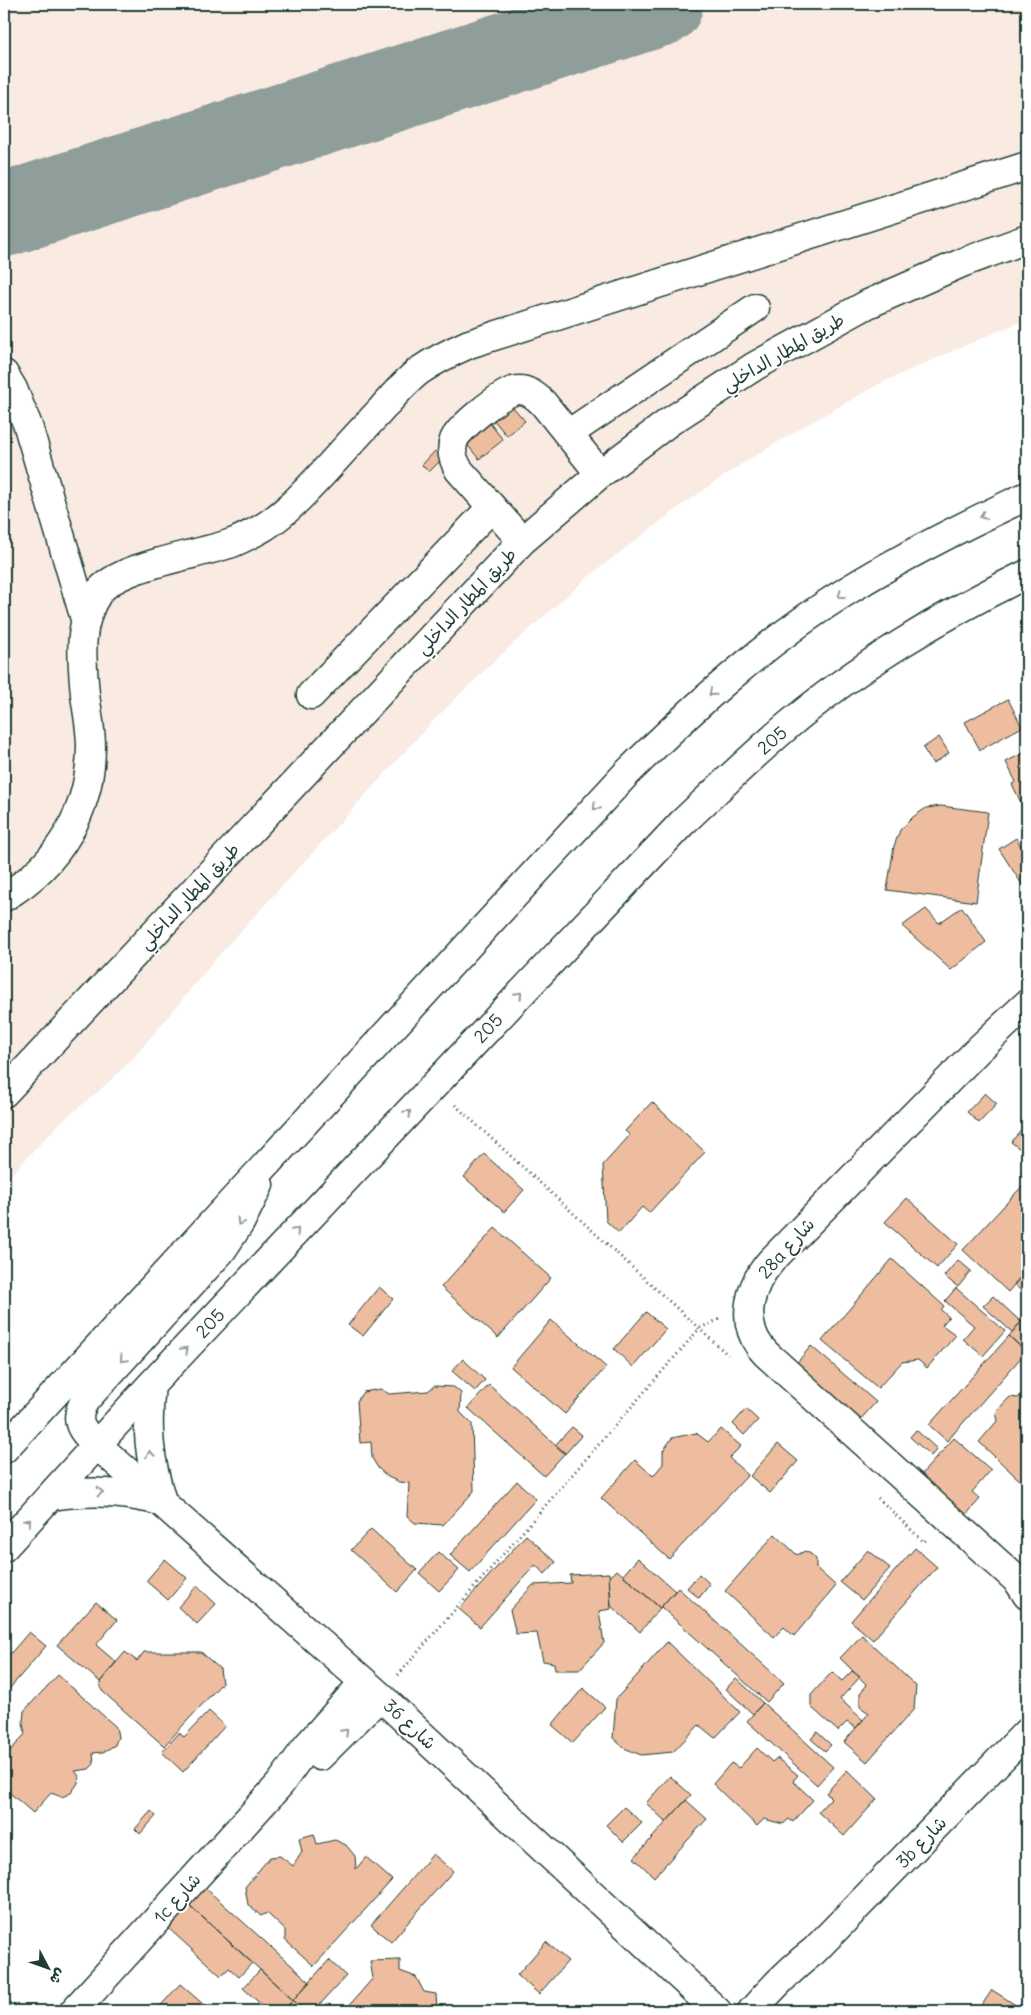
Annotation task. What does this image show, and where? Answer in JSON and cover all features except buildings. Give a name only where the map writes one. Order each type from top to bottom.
[{"type":"street","points":[[4,897],[21,887],[46,866],[66,840],[81,810],[89,778],[91,745],[81,652],[85,619],[99,592],[119,578],[148,566],[232,543],[258,530],[282,514],[418,372],[442,356],[469,344],[1027,166]]},
{"type":"street","name":"طريق المطار الداخلي","points":[[4,1093],[522,541],[600,474],[668,422],[755,366],[833,323],[868,304],[920,281],[964,262],[1027,239]]},
{"type":"street","points":[[568,434],[755,308]]},
{"type":"street","points":[[4,374],[13,389],[28,426],[85,619]]},
{"type":"street","points":[[522,541],[459,470],[453,460],[454,439],[459,431],[503,396],[513,391],[524,390],[535,394],[600,474]]},
{"type":"street","points":[[4,1450],[626,774],[674,727],[733,675],[789,631],[850,590],[970,522],[1027,496]]},
{"type":"street","points":[[311,694],[492,507]]},
{"type":"street","name":"205","points":[[4,1547],[151,1385],[682,823],[732,775],[786,727],[850,679],[922,631],[997,588],[1027,574]]},
{"type":"street","name":"28a شارع","points":[[1024,1587],[781,1368],[760,1346],[751,1327],[749,1306],[752,1289],[760,1273],[771,1261],[972,1056],[1027,1004]]},
{"type":"street","name":"شارع 36","points":[[268,1162],[244,1215],[222,1250],[86,1399],[80,1408],[78,1416],[85,1434],[372,1689],[716,2011]]},
{"type":"street","points":[[52,1496],[79,1492],[107,1492],[162,1501],[153,1473],[148,1444],[148,1414],[151,1385]]},
{"type":"street","name":"1c شارع","points":[[74,2011],[280,1784],[308,1745],[372,1689]]},
{"type":"street","name":"3b شارع","points":[[752,2011],[775,1984],[796,1964],[814,1951],[1027,1732]]},
{"type":"street","name":"3b شارع","points":[[776,2011],[814,1951]]},
{"type":"path","points":[[434,1086],[735,1361]]},
{"type":"path","points":[[372,1689],[700,1328],[749,1306]]},
{"type":"path","points":[[875,1495],[924,1542],[947,1517]]},
{"type":"shaded area","points":[[4,4],[1027,4],[1027,319],[879,384],[803,427],[740,465],[679,507],[588,577],[492,663],[434,720],[219,955],[132,1060],[99,1091],[60,1123],[4,1182]]},
{"type":"taxiway","points":[[4,215],[661,4]]}]
